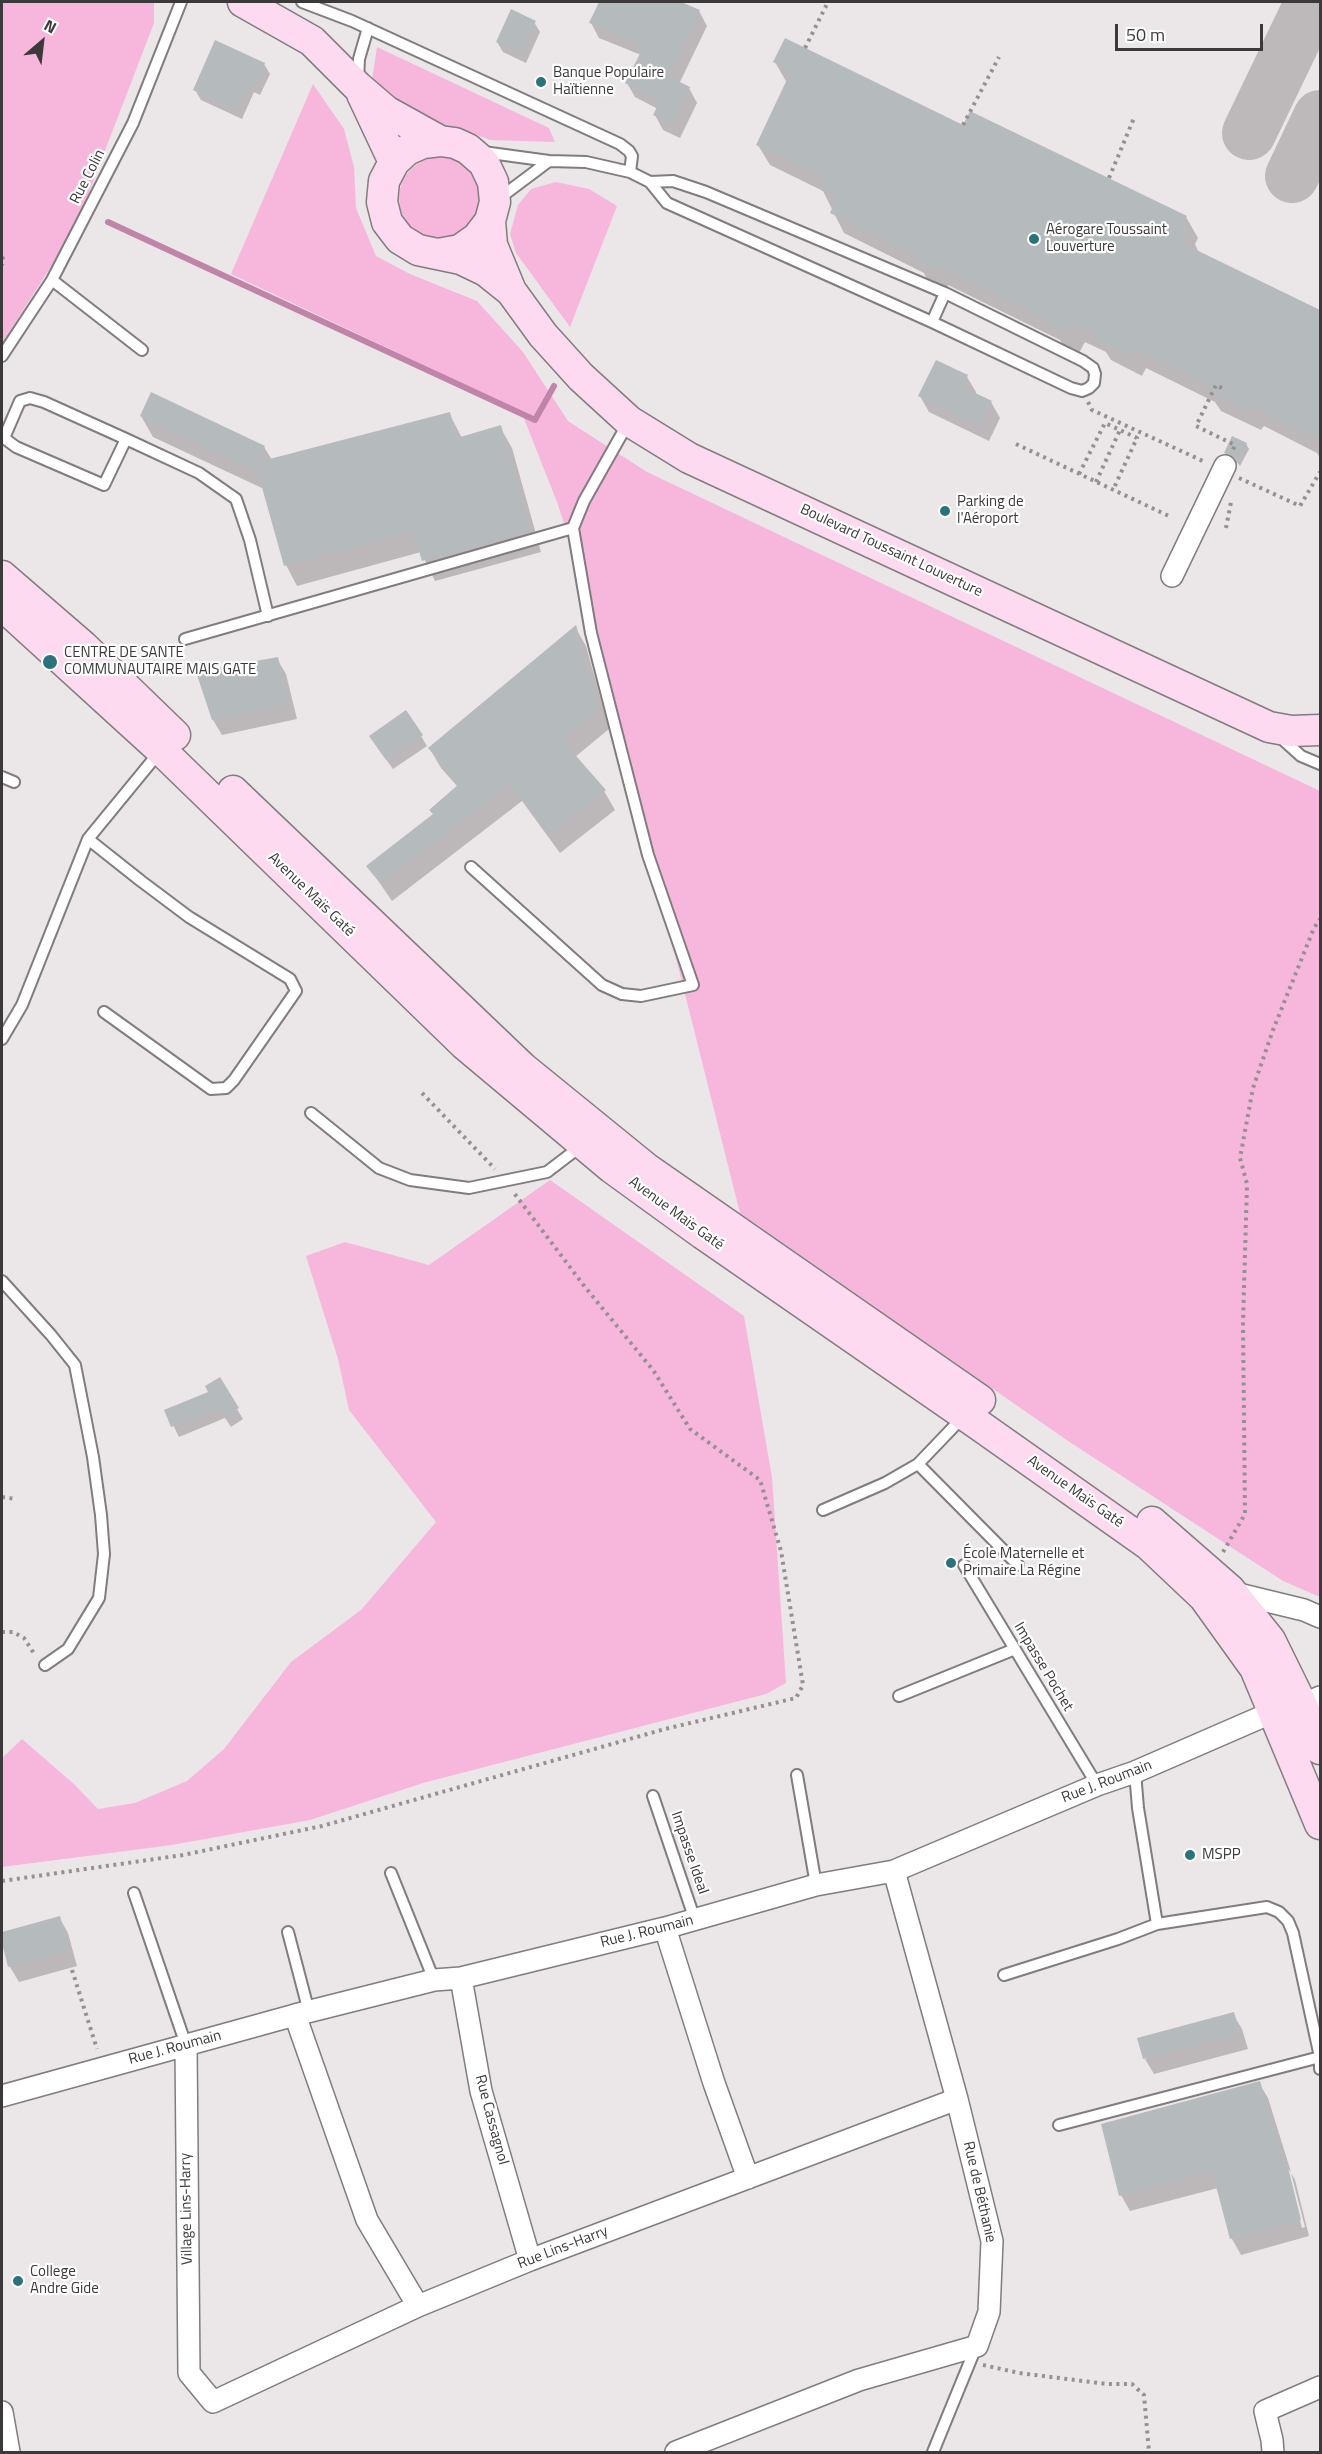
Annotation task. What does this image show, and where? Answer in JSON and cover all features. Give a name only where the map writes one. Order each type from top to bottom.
[{"type":"main road","points":[[243,2],[312,41],[358,87],[386,111],[440,141]]},
{"type":"main road","points":[[358,87],[394,162]]},
{"type":"main road","points":[[440,141],[455,143],[468,149],[484,163],[493,182],[492,212],[477,238],[459,250],[438,254],[418,250],[400,239],[387,222],[382,202],[384,181],[394,162],[407,150],[423,143],[440,141]]},
{"type":"main road","name":"Boulevard Toussaint Louverture","points":[[492,212],[492,245],[511,291],[543,335],[581,377],[628,421],[689,458],[1269,727],[1290,731],[1320,730]]},
{"type":"main road","name":"Boulevard Toussaint Louverture","points":[[438,254],[461,259],[486,271],[511,291]]},
{"type":"main road","name":"Avenue Maïs Gaté","points":[[2,576],[83,646],[167,741],[464,1044],[612,1168],[1149,1545],[1216,1587],[1255,1668],[1320,1824]]},
{"type":"main road","name":"Avenue Maïs Gaté","points":[[2,605],[167,741],[523,1068],[637,1161],[1151,1521],[1270,1640],[1311,1701],[1320,1749]]},
{"type":"street","points":[[1172,576],[1224,468]]},
{"type":"street","points":[[1216,1587],[1304,1610],[1320,1617]]},
{"type":"street","name":"Rue J. Roumain","points":[[2,2096],[103,2067],[434,1980],[461,1978],[665,1928],[816,1885],[894,1871],[1097,1785],[1135,1772],[1273,1712],[1311,1701]]},
{"type":"street","name":"Rue de Béthanie","points":[[894,1871],[957,2099],[992,2241],[989,2312],[974,2354]]},
{"type":"street","points":[[665,1928],[714,2083],[748,2178]]},
{"type":"street","name":"Rue Cassagnol","points":[[461,1978],[481,2091],[530,2260]]},
{"type":"street","points":[[302,2014],[368,2220],[418,2306]]},
{"type":"street","name":"Village Lins-Harry","points":[[186,2045],[189,2373]]},
{"type":"street","name":"Rue Lins-Harry","points":[[189,2373],[213,2402],[418,2306],[530,2260],[957,2099]]},
{"type":"street","points":[[678,2452],[859,2380],[974,2354]]},
{"type":"street","points":[[1273,2452],[1265,2411],[1320,2386]]},
{"type":"street","points":[[2,2412],[9,2452]]},
{"type":"lane","name":"Rue Colin","points":[[2,356],[52,280],[133,123],[181,2]]},
{"type":"lane","points":[[302,2],[368,28],[620,144],[630,151],[632,156],[630,172]]},
{"type":"lane","points":[[358,87],[359,59],[368,28]]},
{"type":"lane","points":[[468,149],[549,161],[586,162],[630,172],[650,182],[667,203],[932,322],[1071,388],[1082,391],[1094,383],[1093,368],[1083,361],[945,293],[706,192],[673,181],[650,182]]},
{"type":"lane","points":[[492,212],[549,161]]},
{"type":"lane","points":[[52,280],[142,350]]},
{"type":"lane","points":[[932,322],[945,293]]},
{"type":"lane","points":[[126,439],[104,485],[16,447],[4,438],[20,400],[30,398],[126,439],[199,472],[236,499],[250,540],[268,616]]},
{"type":"lane","points":[[471,867],[602,985],[622,994],[641,996],[693,985],[648,855],[591,633],[573,528],[584,501],[628,421]]},
{"type":"lane","points":[[185,639],[573,528]]},
{"type":"lane","points":[[1269,727],[1301,756],[1320,764]]},
{"type":"lane","points":[[2,1039],[22,1005],[88,839],[167,741]]},
{"type":"lane","points":[[2,777],[14,782]]},
{"type":"lane","points":[[88,839],[189,916],[290,979],[296,991],[234,1080],[226,1088],[211,1089],[104,1012]]},
{"type":"lane","points":[[311,1113],[379,1168],[410,1180],[469,1188],[547,1172],[584,1144]]},
{"type":"lane","points":[[2,1281],[75,1365],[93,1457],[101,1515],[104,1554],[99,1598],[68,1649],[45,1665]]},
{"type":"lane","points":[[823,1510],[885,1483],[918,1464],[964,1415]]},
{"type":"lane","points":[[918,1464],[1018,1565]]},
{"type":"lane","name":"Impasse Pochet","points":[[964,1565],[1097,1785]]},
{"type":"lane","points":[[899,1696],[1015,1649]]},
{"type":"lane","points":[[1135,1772],[1138,1808],[1157,1924]]},
{"type":"lane","points":[[797,1775],[816,1885]]},
{"type":"lane","name":"Impasse Ideal","points":[[653,1796],[695,1920]]},
{"type":"lane","points":[[391,1873],[434,1980]]},
{"type":"lane","points":[[134,1893],[186,2045]]},
{"type":"lane","points":[[1004,1975],[1118,1939],[1157,1924],[1267,1907],[1279,1912],[1288,1921],[1293,1933],[1320,2057],[1320,2069]]},
{"type":"lane","points":[[288,1932],[302,2014]]},
{"type":"lane","points":[[1059,2125],[1320,2057]]},
{"type":"lane","points":[[933,2452],[974,2354]]},
{"type":"path","points":[[805,48],[828,2]]},
{"type":"path","points":[[963,125],[999,57]]},
{"type":"path","points":[[1108,178],[1134,118]]},
{"type":"path","points":[[2,257],[4,260],[2,265]]},
{"type":"path","points":[[1222,388],[1216,385],[1196,426],[1235,445],[1224,468]]},
{"type":"path","points":[[1082,391],[1092,410],[1224,468],[1300,506],[1320,472]]},
{"type":"path","points":[[1079,474],[1105,423],[1120,430],[1137,438],[1113,490]]},
{"type":"path","points":[[1096,482],[1120,430]]},
{"type":"path","points":[[1016,444],[1171,517]]},
{"type":"path","points":[[1216,1587],[1225,1545],[1245,1514],[1243,1323],[1248,1184],[1240,1158],[1253,1088],[1273,1030],[1314,928],[1320,919]]},
{"type":"path","points":[[2,1881],[183,1855],[322,1826],[665,1729],[796,1698],[803,1685],[781,1551],[760,1480],[690,1429],[654,1370],[585,1287],[505,1182],[422,1094]]},
{"type":"path","points":[[2,1497],[15,1499]]},
{"type":"path","points":[[2,1632],[13,1632],[24,1638],[45,1665]]},
{"type":"path","points":[[72,1970],[103,2067]]},
{"type":"path","points":[[974,2354],[1019,2373],[1107,2384],[1132,2384],[1144,2395],[1149,2452]]},
{"type":"shaded area","points":[[2,2],[154,2],[154,23],[75,229],[2,343]]},
{"type":"shaded area","points":[[377,47],[549,128],[555,142],[490,140],[461,129],[430,123],[411,116],[372,80]]},
{"type":"shaded area","points":[[313,84],[344,129],[354,167],[356,208],[376,256],[410,274],[477,301],[523,352],[568,421],[647,472],[1320,791],[1320,1597],[1283,1581],[1068,1441],[740,1213],[575,556],[557,502],[521,411],[231,274]]},
{"type":"shaded area","points":[[440,157],[456,160],[469,169],[478,182],[481,198],[478,214],[469,227],[456,236],[440,239],[424,236],[411,227],[402,214],[399,198],[402,182],[411,169],[424,160]]},
{"type":"shaded area","points":[[556,182],[589,189],[617,206],[570,327],[516,253],[510,234],[518,205],[531,189]]},
{"type":"shaded area","points":[[550,1180],[744,1316],[772,1477],[786,1683],[766,1694],[423,1783],[310,1820],[172,1845],[2,1867],[2,1758],[22,1739],[74,1784],[98,1809],[135,1803],[187,1781],[224,1749],[291,1662],[361,1610],[436,1522],[349,1410],[338,1359],[306,1256],[345,1242],[429,1265]]},
{"type":"building","points":[[599,2],[681,2],[700,10],[668,76],[690,87],[672,124],[653,115],[660,101],[625,83],[644,46],[589,23]]},
{"type":"building","points":[[511,9],[536,21],[520,53],[496,42]]},
{"type":"building","name":"Aérogare Toussaint Louverture","points":[[785,38],[963,125],[970,111],[1187,216],[1182,227],[1188,230],[1182,243],[1320,310],[1320,440],[1252,407],[1249,411],[1207,390],[1210,385],[1134,348],[1130,356],[1097,340],[1100,335],[1073,322],[1067,333],[1049,324],[1051,321],[936,265],[933,270],[916,262],[919,256],[830,213],[837,198],[821,190],[826,179],[756,145],[791,71],[773,62]]},
{"type":"building","points":[[215,40],[265,63],[254,85],[249,83],[236,110],[193,90]]},
{"type":"building","points":[[936,360],[968,375],[963,387],[992,401],[980,426],[918,396]]},
{"type":"building","points":[[151,392],[265,446],[258,462],[450,412],[457,438],[501,425],[531,531],[422,561],[413,531],[284,566],[256,466],[254,470],[140,416]]},
{"type":"building","points":[[1232,436],[1247,443],[1237,464],[1231,455],[1224,453]]},
{"type":"building","points":[[576,625],[599,709],[562,740],[606,790],[548,835],[510,783],[380,883],[366,866],[433,814],[429,810],[459,784],[428,748]]},
{"type":"building","points":[[278,657],[289,703],[212,720],[196,672]]},
{"type":"building","points":[[406,710],[423,735],[386,760],[369,736]]},
{"type":"building","points":[[220,1377],[239,1408],[224,1417],[218,1408],[171,1427],[164,1410],[208,1392],[205,1386]]},
{"type":"building","points":[[60,1916],[69,1950],[8,1967],[2,1943],[2,1932]]},
{"type":"building","points":[[1234,2012],[1240,2033],[1143,2059],[1137,2038]]},
{"type":"building","points":[[1260,2081],[1284,2163],[1287,2163],[1301,2220],[1230,2239],[1212,2171],[1119,2196],[1101,2124]]},
{"type":"waterway","points":[[108,222],[535,420],[554,386]]},
{"type":"taxiway","points":[[1249,133],[1312,2]]},
{"type":"taxiway","points":[[1292,176],[1320,117]]},
{"type":"place","name":"Banque Populaire Haïtienne","points":[[541,82]]},
{"type":"place","name":"Aérogare Toussaint Louverture","points":[[1034,239]]},
{"type":"place","name":"Parking de l'Aéroport","points":[[945,511]]},
{"type":"place","name":"CENTRE DE SANTE COMMUNAUTAIRE MAIS GATE","points":[[50,662]]},
{"type":"place","name":"École Maternelle et Primaire La Régine","points":[[951,1563]]},
{"type":"place","name":"MSPP","points":[[1190,1855]]},
{"type":"place","name":"College Andre Gide","points":[[18,2281]]}]
